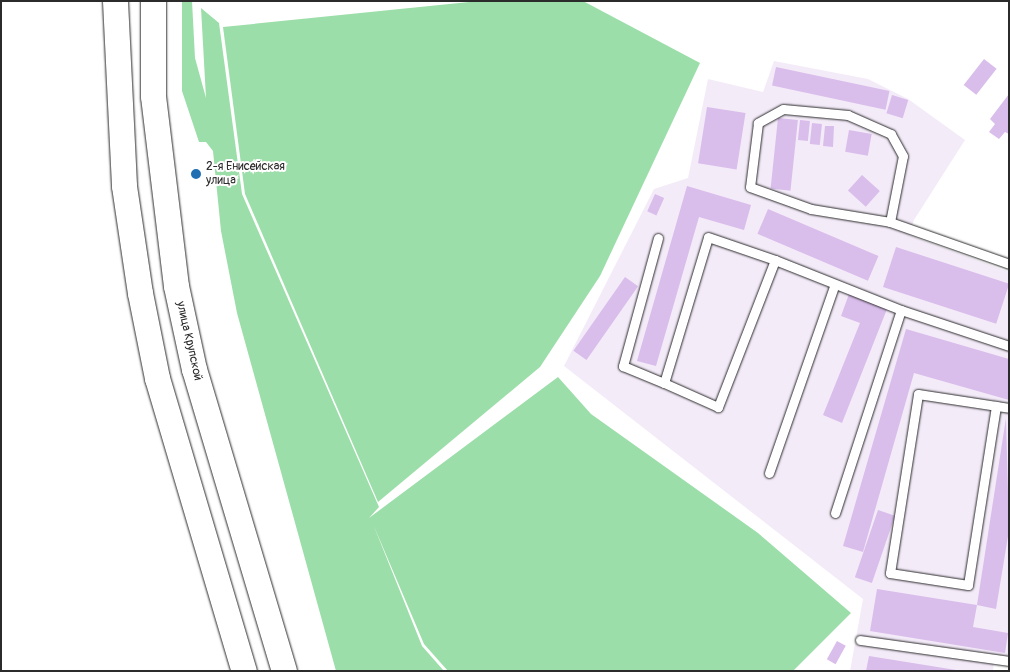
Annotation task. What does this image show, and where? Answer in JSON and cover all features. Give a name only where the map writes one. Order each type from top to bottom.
[{"type":"main road","points":[[115,1],[116,94],[124,186],[140,293],[158,378],[244,671]]},
{"type":"main road","name":"улица Крупской","points":[[153,1],[153,96],[176,286],[194,370],[284,671]]},
{"type":"lane","points":[[890,222],[904,156],[891,134],[848,115],[783,109],[758,123],[750,187],[810,209],[890,222],[1009,264]]},
{"type":"lane","points":[[664,383],[708,237],[775,260],[901,310],[1009,346]]},
{"type":"lane","points":[[658,238],[623,366],[718,407],[775,260]]},
{"type":"lane","points":[[769,473],[835,284]]},
{"type":"lane","points":[[835,513],[901,310]]},
{"type":"lane","points":[[996,406],[968,586],[890,573],[918,394],[996,406],[1009,408]]},
{"type":"lane","points":[[860,640],[1009,661]]},
{"type":"shaded area","points":[[774,61],[868,79],[908,99],[965,140],[914,220],[909,235],[1009,272],[1009,656],[995,655],[993,671],[850,671],[863,599],[564,366],[654,189],[688,178],[708,79],[763,92]]},
{"type":"green space","points":[[182,1],[192,1],[195,58],[206,98],[201,8],[219,23],[242,194],[379,507],[369,518],[558,377],[591,414],[758,533],[851,613],[793,671],[448,671],[424,644],[373,524],[422,646],[444,671],[336,671],[237,313],[221,231],[213,151],[206,142],[199,142],[182,91]]},
{"type":"green space","points":[[479,1],[583,1],[700,63],[600,276],[540,367],[378,502],[245,194],[223,27]]},
{"type":"building","points":[[984,59],[997,69],[976,95],[964,85]]},
{"type":"building","points":[[776,67],[889,91],[886,110],[772,86]]},
{"type":"building","points":[[1009,94],[1009,134],[1005,132],[999,139],[989,132],[995,124],[990,119]]},
{"type":"building","points":[[892,95],[908,100],[903,118],[886,113]]},
{"type":"building","points":[[707,107],[746,113],[737,169],[698,163]]},
{"type":"building","points":[[778,118],[798,120],[790,191],[771,189]]},
{"type":"building","points":[[800,120],[810,121],[808,141],[798,140]]},
{"type":"building","points":[[812,123],[822,124],[820,145],[810,144]]},
{"type":"building","points":[[825,126],[834,126],[833,147],[823,146]]},
{"type":"building","points":[[849,130],[872,134],[868,156],[845,152]]},
{"type":"building","points":[[862,175],[880,191],[866,207],[848,191]]},
{"type":"building","points":[[687,186],[751,205],[744,230],[699,217],[656,366],[637,361]]},
{"type":"building","points":[[655,194],[664,198],[656,215],[647,211]]},
{"type":"building","points":[[768,209],[878,256],[868,281],[757,234]]},
{"type":"building","points":[[896,247],[1009,284],[996,324],[883,287]]},
{"type":"building","points":[[625,277],[638,286],[586,360],[573,351]]},
{"type":"building","points":[[849,294],[887,309],[842,423],[823,415],[860,323],[841,316]]},
{"type":"building","points":[[906,329],[1009,359],[1009,400],[914,373],[863,552],[843,546]]},
{"type":"building","points":[[1006,418],[1009,530],[996,609],[977,605]]},
{"type":"building","points":[[878,510],[895,516],[872,583],[855,577]]},
{"type":"building","points":[[877,589],[977,605],[973,627],[1008,633],[1005,653],[870,631]]},
{"type":"building","points":[[837,641],[846,646],[836,664],[827,659]]},
{"type":"building","points":[[869,656],[956,670],[956,671],[866,671]]},
{"type":"place","name":"2-я Енисейская улица","points":[[196,174]]}]
